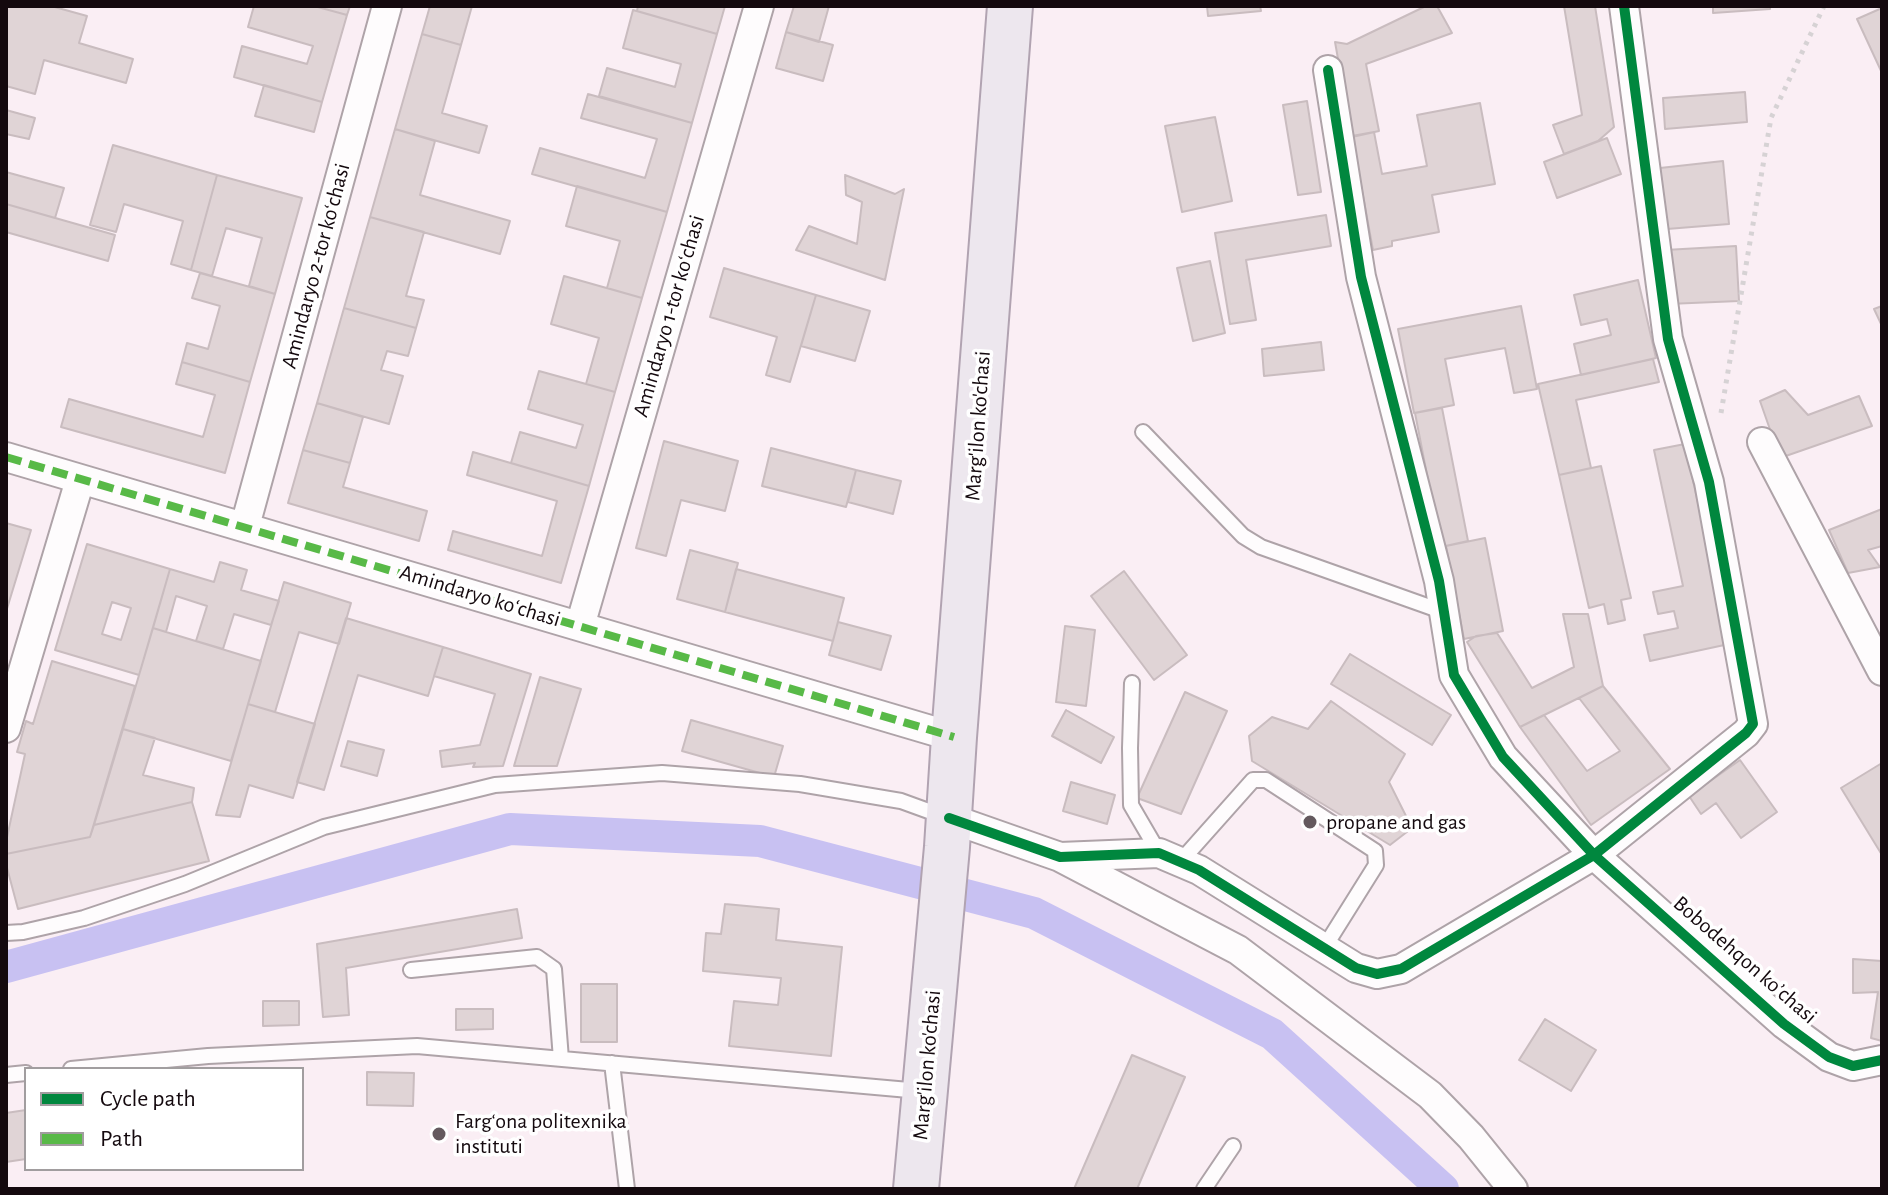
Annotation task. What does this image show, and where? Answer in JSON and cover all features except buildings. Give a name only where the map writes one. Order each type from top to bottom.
[{"type":"main road","name":"Marg'ilon ko'chasi","points":[[916,1189],[948,832],[1010,6]]},
{"type":"street","name":"Amindaryo 2-tor koʻchasi","points":[[245,526],[387,6]]},
{"type":"street","name":"Amindaryo 1-tor koʻchasi","points":[[580,626],[759,6]]},
{"type":"street","points":[[948,832],[1060,857],[1170,858],[1199,870],[1356,968],[1377,974],[1401,969],[1594,855],[1746,733],[1753,724],[1709,482],[1668,339],[1624,6]]},
{"type":"street","name":"Bobodehqon koʼchasi","points":[[1328,70],[1361,277],[1439,581],[1454,675],[1503,757],[1594,855],[1784,1024],[1829,1057],[1853,1066],[1882,1060]]},
{"type":"street","points":[[1762,442],[1882,671]]},
{"type":"street","name":"Amindaryo koʻchasi","points":[[6,457],[954,737]]},
{"type":"street","points":[[6,728],[80,480]]},
{"type":"street","points":[[1060,857],[1238,950],[1430,1095],[1471,1137],[1513,1189]]},
{"type":"lane","points":[[1143,432],[1243,536],[1261,547],[1444,612]]},
{"type":"lane","points":[[1132,683],[1131,805],[1170,858],[1253,780],[1266,780],[1375,851],[1376,865],[1324,948]]},
{"type":"lane","points":[[6,933],[84,918],[185,884],[324,827],[495,785],[662,773],[800,784],[901,801],[948,832]]},
{"type":"lane","points":[[411,970],[537,957],[554,969],[561,1059]]},
{"type":"lane","points":[[92,1067],[208,1056],[417,1046],[924,1092]]},
{"type":"lane","points":[[612,1063],[627,1189]]},
{"type":"lane","points":[[1204,1189],[1233,1146]]},
{"type":"path","points":[[1720,422],[1771,118],[1824,6]]},
{"type":"waterway","points":[[6,967],[510,829],[760,841],[1034,913],[1272,1034],[1443,1189]]},
{"type":"marked path","points":[[6,457],[954,737]]},
{"type":"cycle path","points":[[949,818],[1060,857],[1159,853],[1199,870],[1356,968],[1377,974],[1401,969],[1594,855],[1746,733],[1753,724],[1709,482],[1668,339],[1624,6]]},
{"type":"cycle path","points":[[1328,70],[1361,277],[1439,581],[1454,675],[1503,757],[1594,855],[1784,1024],[1829,1057],[1853,1066],[1882,1060]]},
{"type":"place","name":"propane and gas","points":[[1310,822]]},
{"type":"place","name":"Fargʻona politexnika instituti","points":[[439,1134]]}]
